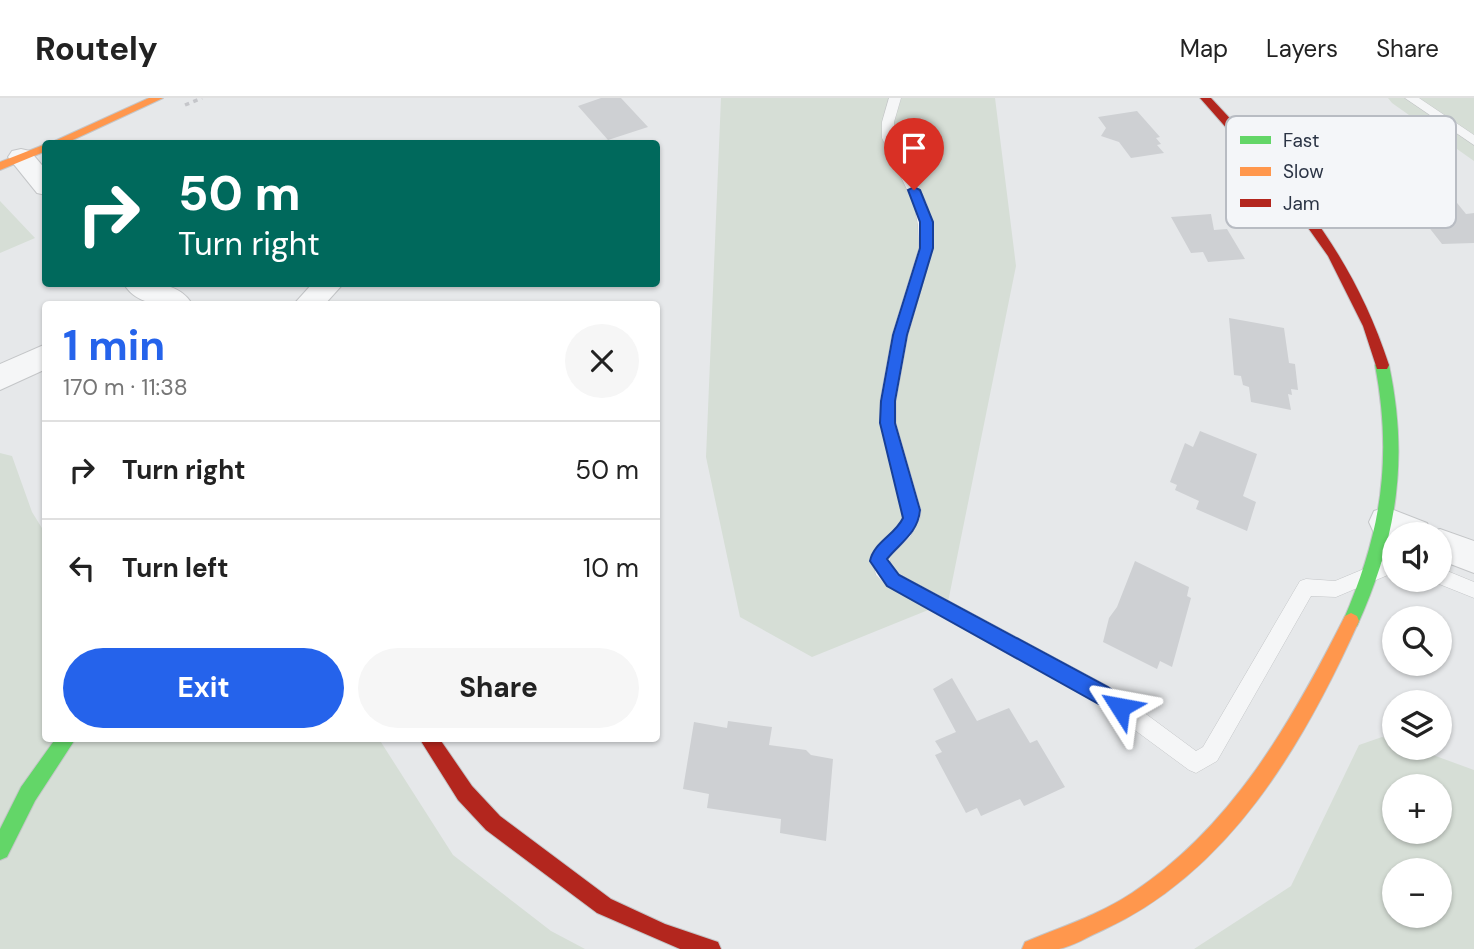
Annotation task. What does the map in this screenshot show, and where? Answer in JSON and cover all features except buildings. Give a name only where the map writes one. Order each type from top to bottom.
[{"type":"street","points":[[62,140],[158,98]]},
{"type":"street","points":[[1205,98],[1226,121]]},
{"type":"street","points":[[10,162],[42,149]]},
{"type":"street","points":[[10,162],[42,184]]},
{"type":"street","points":[[1319,228],[1357,296],[1379,354],[1393,426],[1393,476],[1400,522]]},
{"type":"street","points":[[310,301],[327,287]]},
{"type":"street","points":[[136,292],[167,301]]},
{"type":"street","points":[[0,378],[42,357]]},
{"type":"street","points":[[1452,549],[1474,557]]},
{"type":"street","points":[[1032,949],[1083,930],[1131,905],[1168,881],[1231,822],[1291,732],[1334,654],[1369,575],[1382,556]]},
{"type":"street","points":[[0,850],[28,794],[64,742]]},
{"type":"street","points":[[431,742],[466,793],[493,823],[604,906],[663,933],[712,949]]},
{"type":"lane","points":[[895,98],[887,129],[888,141],[914,190],[927,222],[927,232],[926,248],[889,384],[888,423],[912,510],[910,525],[880,554],[882,569],[893,580],[1101,693],[1196,763],[1210,754],[1306,587],[1336,589],[1382,570]]},
{"type":"lane","points":[[1411,98],[1437,116]]},
{"type":"lane","points":[[1456,129],[1474,141]]},
{"type":"lane","points":[[1452,581],[1474,590]]},
{"type":"shaded area","points":[[721,98],[995,98],[1016,266],[948,602],[812,657],[740,617],[706,457]]},
{"type":"shaded area","points":[[1388,98],[1474,98],[1474,161],[1456,148],[1456,116],[1410,116]]},
{"type":"shaded area","points":[[0,201],[35,238],[0,253]]},
{"type":"shaded area","points":[[0,453],[12,456],[32,512],[42,528],[42,742],[381,742],[453,855],[551,931],[585,949],[0,949]]},
{"type":"shaded area","points":[[1382,737],[1382,760],[1447,760],[1474,770],[1474,949],[1194,949],[1291,886],[1359,745]]},
{"type":"traffic: fast","points":[[1351,621],[1375,559],[1389,495],[1392,430],[1382,365]]},
{"type":"traffic: fast","points":[[0,850],[28,794],[64,742]]},
{"type":"traffic: slow","points":[[62,140],[158,98]]},
{"type":"traffic: slow","points":[[0,166],[42,149]]},
{"type":"traffic: slow","points":[[1032,949],[1073,933],[1138,901],[1174,875],[1207,845],[1237,812],[1288,739],[1351,621]]},
{"type":"traffic: jam","points":[[1205,98],[1226,121]]},
{"type":"traffic: jam","points":[[1316,228],[1353,289],[1382,365]]},
{"type":"traffic: jam","points":[[431,742],[465,793],[493,823],[604,906],[663,933],[711,949]]},
{"type":"route","points":[[914,190],[927,222],[926,248],[900,335],[888,401],[888,423],[893,447],[912,510],[910,525],[880,554],[882,569],[893,580],[1101,693],[1120,707]]}]
